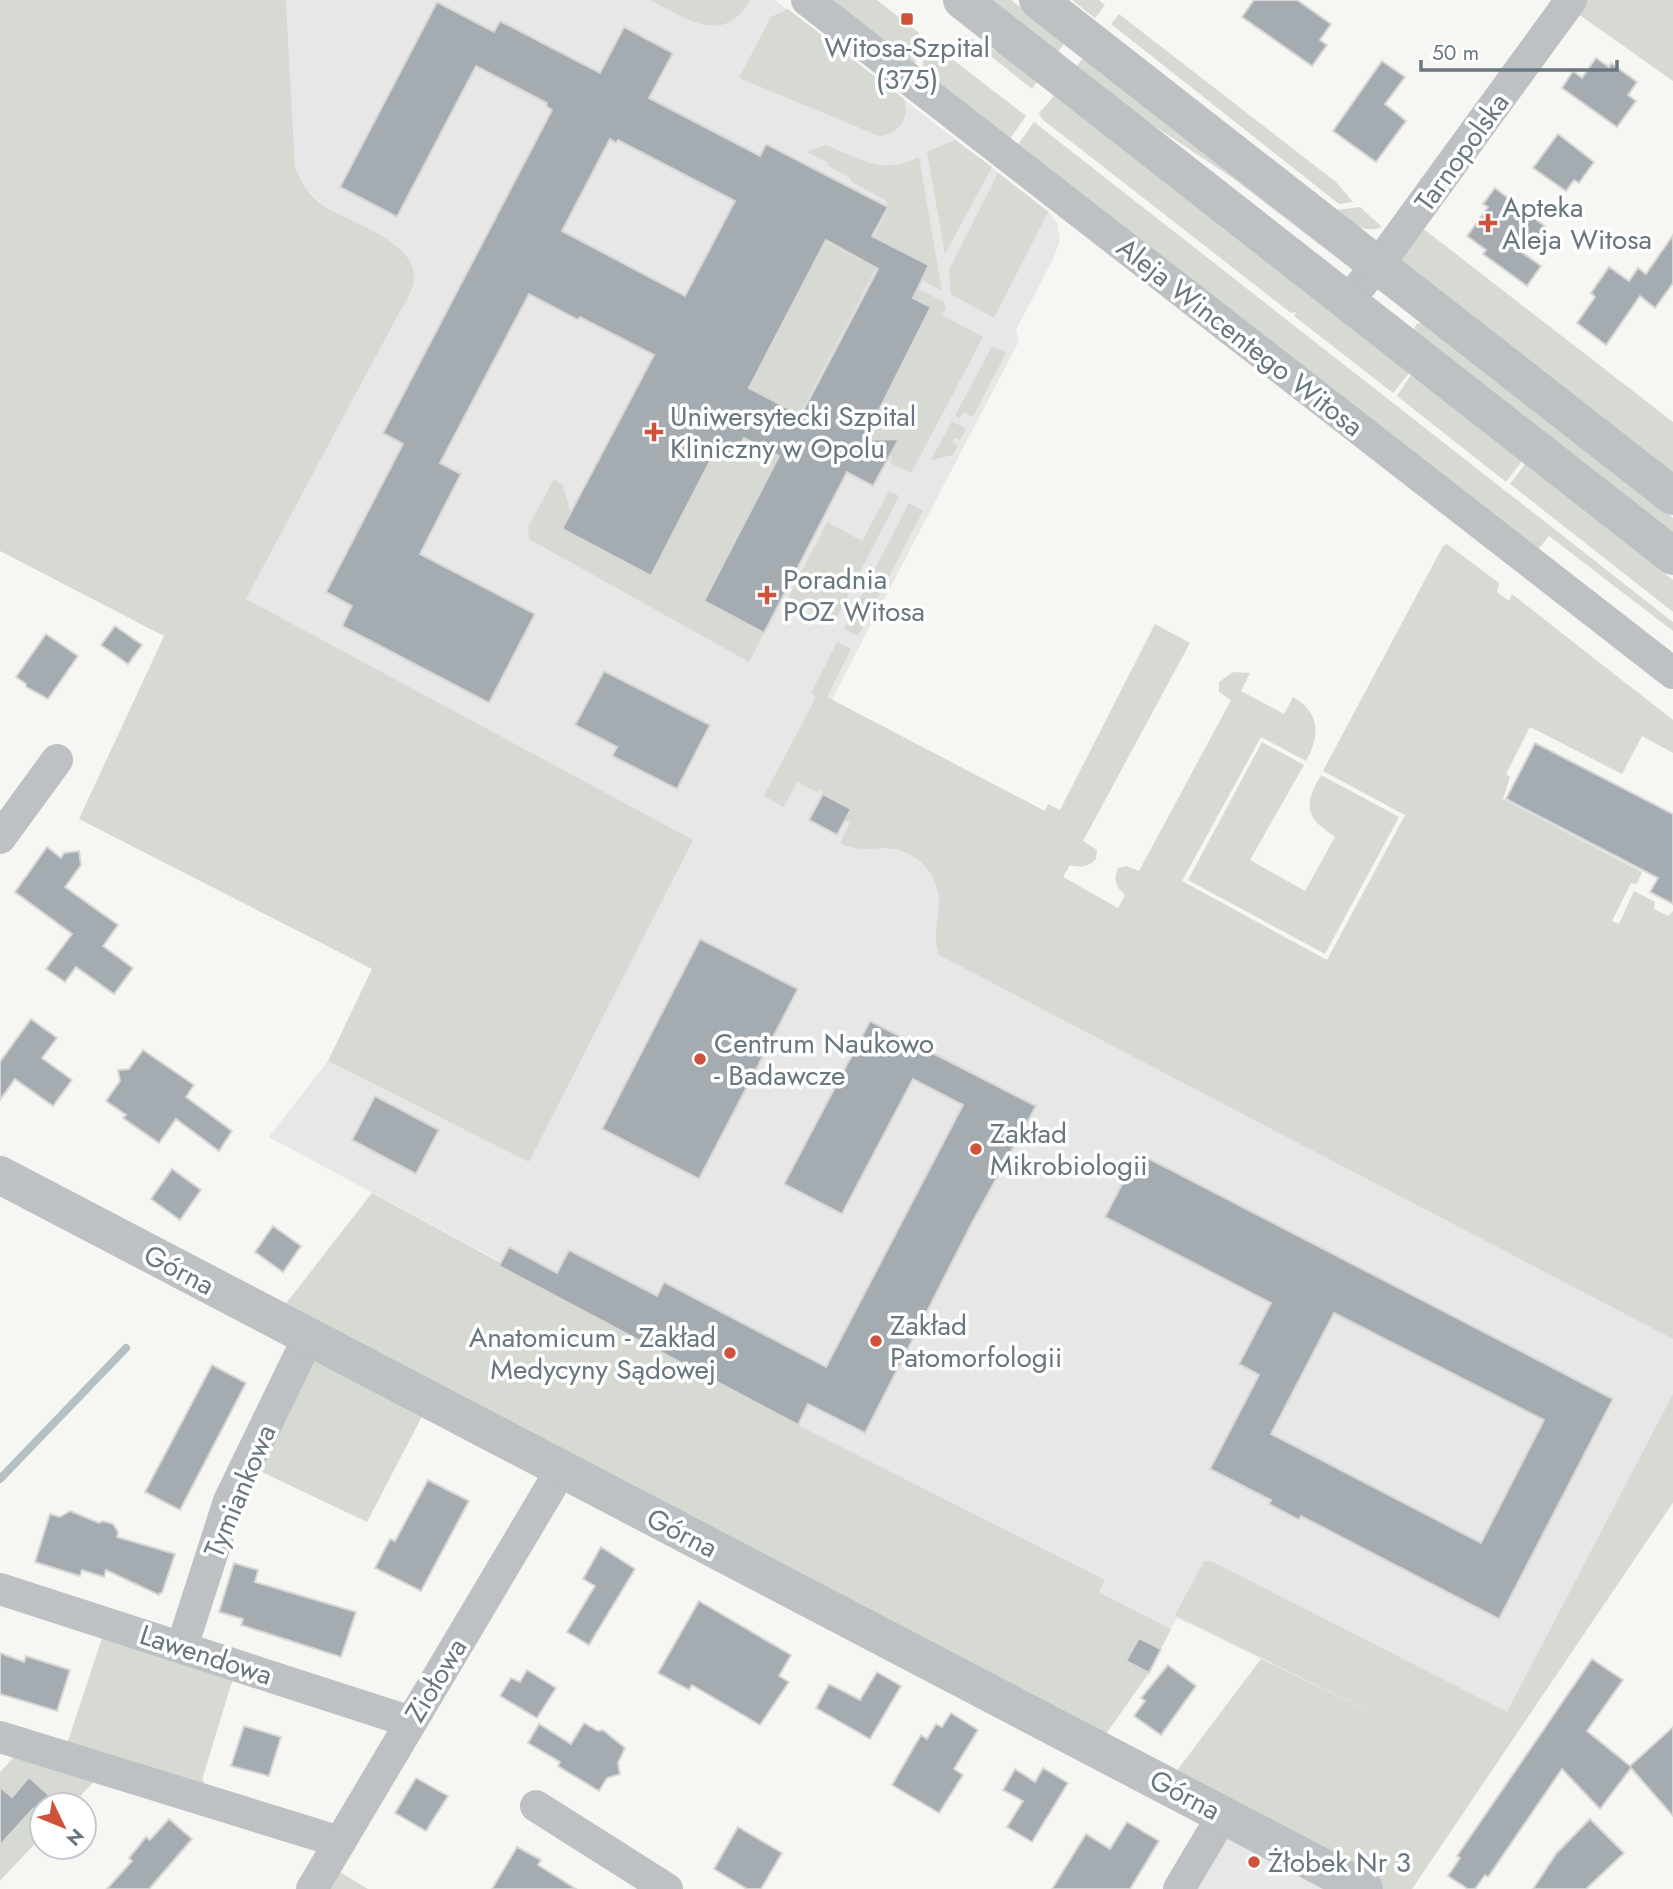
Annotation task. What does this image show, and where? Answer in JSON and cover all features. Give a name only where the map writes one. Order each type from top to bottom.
[{"type":"street","name":"Aleja Wincentego Witosa","points":[[807,0],[1673,673]]},
{"type":"street","points":[[962,0],[1673,556]]},
{"type":"street","points":[[1038,0],[1673,496]]},
{"type":"street","name":"Tarnopolska","points":[[1348,301],[1571,0]]},
{"type":"street","points":[[0,838],[57,760]]},
{"type":"street","name":"Górna","points":[[0,1175],[1364,1889]]},
{"type":"street","name":"Tymiankowa","points":[[182,1647],[229,1501],[308,1338]]},
{"type":"street","name":"Ziołowa","points":[[312,1889],[561,1470]]},
{"type":"street","name":"Lawendowa","points":[[0,1588],[411,1722]]},
{"type":"street","points":[[0,1737],[340,1842]]},
{"type":"street","points":[[536,1806],[667,1889]]},
{"type":"street","points":[[1179,1889],[1223,1815]]},
{"type":"shaded area","points":[[0,0],[286,0],[297,173],[306,189],[324,206],[392,243],[411,264],[414,277],[408,298],[246,599],[693,840],[529,1162],[328,1061],[372,969],[79,819],[164,636],[0,551]]},
{"type":"shaded area","points":[[286,0],[775,0],[1048,211],[1057,223],[1060,240],[1016,330],[1019,341],[830,703],[1017,874],[1673,1223],[1673,1503],[1491,1770],[1177,1618],[1171,1629],[1099,1592],[1104,1580],[634,1339],[501,1262],[269,1137],[328,1061],[530,1162],[246,599],[397,317],[414,278],[413,268],[407,258],[323,205],[299,180],[295,167]]},
{"type":"shaded area","points":[[650,0],[750,0],[740,14],[728,23],[716,26],[690,20]]},
{"type":"shaded area","points":[[830,0],[877,0],[919,33],[915,66]]},
{"type":"shaded area","points":[[987,0],[1011,0],[1065,42],[1057,54]]},
{"type":"shaded area","points":[[1072,0],[1099,0],[1105,5],[1095,18]]},
{"type":"shaded area","points":[[1571,0],[1673,0],[1673,81],[1567,6]]},
{"type":"shaded area","points":[[788,9],[904,99],[904,119],[897,129],[879,136],[739,78],[771,17]]},
{"type":"shaded area","points":[[1119,14],[1336,182],[1353,202],[1339,204],[1111,24]]},
{"type":"shaded area","points":[[963,34],[1013,60],[1039,79],[1032,89]]},
{"type":"shaded area","points":[[926,39],[1026,116],[1009,140],[922,73]]},
{"type":"shaded area","points":[[1084,57],[1338,259],[1234,179],[1126,107],[1075,68]]},
{"type":"shaded area","points":[[1054,96],[1409,373],[1393,393],[1294,316],[1296,312],[1291,313],[1042,119],[1039,113]]},
{"type":"shaded area","points":[[1034,122],[1673,622],[1673,631],[1549,536],[1537,551],[1017,146]]},
{"type":"shaded area","points":[[955,140],[992,167],[945,254],[927,152]]},
{"type":"shaded area","points":[[826,145],[861,160],[883,165],[906,163],[919,157],[942,291],[881,259],[800,413],[750,388],[826,242],[861,261],[889,208],[885,200],[852,182],[849,177],[828,166],[829,163],[807,152]]},
{"type":"shaded area","points":[[998,173],[1048,212],[994,318],[951,294],[949,270]]},
{"type":"shaded area","points":[[1360,207],[1382,227],[1368,229],[1357,226],[1337,210]]},
{"type":"shaded area","points":[[1412,220],[1673,422],[1673,496],[1379,264]]},
{"type":"shaded area","points":[[878,269],[944,302],[946,308],[942,315],[983,337],[911,473],[890,463],[892,457],[863,442],[931,308],[873,277]]},
{"type":"shaded area","points":[[1421,323],[1673,518],[1673,537],[1414,330],[1416,324]]},
{"type":"shaded area","points":[[992,346],[1006,353],[973,417],[963,412],[960,418],[955,416]]},
{"type":"shaded area","points":[[1411,375],[1522,461],[1506,482],[1397,396]]},
{"type":"shaded area","points":[[952,421],[966,429],[960,440],[955,438],[952,442],[958,446],[953,455],[931,460]]},
{"type":"shaded area","points":[[794,427],[704,601],[764,633],[749,662],[529,539],[528,527],[554,479],[563,485],[571,513],[563,530],[651,575],[712,458],[718,461],[735,456],[744,438]]},
{"type":"shaded area","points":[[1525,464],[1673,580],[1673,612],[1510,484]]},
{"type":"shaded area","points":[[889,491],[899,496],[834,623],[788,598],[827,522],[862,541]]},
{"type":"shaded area","points":[[909,503],[923,511],[858,636],[844,629]]},
{"type":"shaded area","points":[[1447,544],[1499,583],[1497,592],[1509,601],[1512,594],[1673,720],[1673,753],[1642,736],[1622,774],[1530,727],[1506,774],[1510,777],[1503,799],[1642,872],[1637,884],[1631,883],[1612,921],[1619,924],[1634,891],[1655,902],[1654,909],[1668,916],[1673,911],[1673,1339],[939,955],[936,935],[938,893],[932,876],[922,862],[898,850],[862,849],[840,843],[850,823],[845,820],[851,809],[819,790],[818,793],[797,782],[784,807],[764,796],[816,697],[811,693],[837,642],[851,649],[827,697],[1045,811],[1048,804],[1060,810],[1155,624],[1190,643],[1083,841],[1097,850],[1096,859],[1084,866],[1070,865],[1063,877],[1118,908],[1125,895],[1116,883],[1118,868],[1126,866],[1139,871],[1231,700],[1219,692],[1219,682],[1233,672],[1250,673],[1241,691],[1284,714],[1293,697],[1302,703],[1313,718],[1314,743],[1306,761],[1261,737],[1182,881],[1327,960],[1405,815],[1323,771],[1443,546]]},
{"type":"shaded area","points":[[1262,742],[1304,765],[1250,860],[1305,891],[1335,837],[1318,823],[1310,810],[1311,795],[1321,775],[1399,817],[1325,954],[1188,880]]},
{"type":"shaded area","points":[[372,1193],[635,1339],[798,1425],[1105,1580],[1099,1592],[1171,1629],[1149,1673],[1096,1748],[430,1401],[367,1522],[247,1465],[308,1338],[273,1320]]},
{"type":"shaded area","points":[[1673,1394],[1673,1502],[1412,1889],[1364,1889],[1166,1785],[1261,1659],[1404,1728],[1175,1615],[1204,1561],[1211,1561],[1507,1712]]},
{"type":"shaded area","points":[[107,1623],[237,1665],[202,1780],[204,1784],[114,1760],[85,1791],[28,1791],[28,1851],[0,1881],[0,1772],[35,1735],[67,1744]]},
{"type":"shaded area","name":"Żłobek Nr 3","points":[[1223,1815],[1364,1889],[1179,1889]]},
{"type":"shaded area","points":[[338,1871],[368,1889],[312,1889]]},
{"type":"building","points":[[1254,0],[1297,0],[1331,24],[1320,40],[1327,45],[1312,66],[1242,17]]},
{"type":"building","points":[[437,2],[494,32],[500,21],[600,73],[624,27],[673,53],[649,98],[760,156],[766,144],[888,207],[872,236],[929,265],[913,298],[931,307],[864,440],[899,439],[873,486],[847,472],[764,633],[704,601],[779,456],[744,438],[735,456],[709,463],[651,576],[562,529],[654,355],[529,294],[440,463],[461,474],[420,554],[535,614],[489,703],[342,626],[352,606],[326,592],[403,444],[383,433],[552,110],[546,106],[547,103],[476,66],[397,217],[340,187]],"holes":[[[610,139],[616,143],[618,140],[735,201],[685,296],[562,231]],[[826,240],[878,269],[801,415],[749,388]]]},
{"type":"building","points":[[1596,58],[1609,67],[1611,63],[1637,82],[1628,95],[1636,101],[1617,127],[1562,88],[1573,71],[1582,78]]},
{"type":"building","points":[[1382,61],[1405,77],[1385,104],[1406,121],[1376,162],[1333,131]]},
{"type":"building","points":[[1558,134],[1594,162],[1579,183],[1574,180],[1566,191],[1533,168]]},
{"type":"building","points":[[1495,188],[1546,227],[1536,241],[1527,235],[1517,249],[1541,266],[1527,286],[1483,254],[1486,250],[1467,236],[1488,207],[1483,204]]},
{"type":"building","points":[[1673,235],[1673,283],[1655,308],[1640,296],[1606,345],[1577,323],[1595,297],[1591,293],[1609,267],[1629,281],[1638,268],[1646,274]]},
{"type":"building","points":[[115,626],[142,645],[128,664],[101,645]]},
{"type":"building","points":[[46,634],[78,656],[48,699],[26,687],[26,684],[16,677]]},
{"type":"building","points":[[604,671],[710,725],[677,789],[612,756],[617,747],[575,725]]},
{"type":"building","points":[[1535,743],[1673,814],[1673,904],[1650,892],[1658,878],[1506,799]]},
{"type":"building","points":[[823,794],[851,809],[837,835],[809,820]]},
{"type":"building","points":[[47,847],[61,858],[64,853],[79,851],[81,865],[65,887],[118,925],[103,946],[133,968],[114,994],[76,967],[65,982],[46,969],[72,934],[15,892]]},
{"type":"building","name":"Centrum Naukowo - Badawcze","points":[[700,939],[798,989],[699,1179],[602,1129]]},
{"type":"building","points":[[31,1019],[57,1038],[42,1058],[72,1080],[53,1106],[15,1079],[0,1100],[0,1062]]},
{"type":"building","points":[[870,1021],[1036,1106],[972,1223],[865,1433],[808,1404],[798,1425],[499,1266],[509,1247],[557,1273],[569,1250],[657,1296],[664,1282],[826,1367],[963,1105],[913,1079],[842,1214],[784,1184]]},
{"type":"building","points":[[143,1050],[194,1085],[186,1097],[232,1131],[219,1151],[176,1119],[159,1143],[123,1118],[126,1115],[106,1101],[120,1081],[118,1070],[129,1069]]},
{"type":"building","points":[[375,1096],[439,1130],[416,1174],[352,1140]]},
{"type":"building","points":[[1138,1153],[1613,1399],[1499,1619],[1301,1516],[1299,1520],[1269,1504],[1271,1500],[1210,1469],[1259,1375],[1239,1364],[1271,1303],[1105,1217]],"holes":[[[1334,1313],[1544,1420],[1481,1543],[1271,1434]]]},
{"type":"building","points":[[172,1169],[201,1190],[180,1220],[151,1199]]},
{"type":"building","points":[[273,1226],[301,1246],[283,1272],[255,1252]]},
{"type":"building","points":[[212,1365],[246,1383],[180,1510],[145,1492]]},
{"type":"building","points":[[428,1480],[469,1501],[421,1591],[375,1568],[390,1539],[395,1541]]},
{"type":"building","points":[[70,1511],[99,1523],[103,1521],[113,1524],[118,1532],[117,1537],[175,1554],[162,1593],[159,1595],[106,1570],[104,1577],[82,1570],[80,1576],[35,1562],[50,1514],[60,1517]]},
{"type":"building","points":[[601,1547],[635,1569],[589,1645],[567,1632],[595,1586],[583,1579]]},
{"type":"building","points":[[234,1563],[258,1570],[255,1582],[356,1612],[341,1657],[241,1625],[243,1619],[219,1612]]},
{"type":"building","points":[[699,1601],[791,1655],[779,1676],[789,1682],[760,1725],[692,1685],[689,1690],[658,1673]]},
{"type":"building","points":[[1139,1638],[1161,1649],[1149,1673],[1126,1661]]},
{"type":"building","points":[[0,1653],[24,1662],[26,1656],[70,1670],[57,1711],[0,1694]]},
{"type":"building","points":[[1592,1659],[1623,1680],[1587,1731],[1630,1766],[1673,1727],[1673,1816],[1631,1768],[1600,1809],[1562,1769],[1488,1877],[1485,1875],[1475,1889],[1468,1889],[1448,1876],[1460,1858],[1457,1856]]},
{"type":"building","points":[[1168,1665],[1196,1686],[1161,1735],[1134,1716],[1145,1701],[1141,1698]]},
{"type":"building","points":[[527,1670],[556,1688],[537,1718],[500,1696],[511,1678],[520,1682]]},
{"type":"building","points":[[877,1672],[901,1686],[870,1739],[816,1708],[829,1684],[860,1700]]},
{"type":"building","points":[[951,1713],[978,1730],[954,1769],[963,1775],[939,1813],[892,1785],[921,1735],[927,1739],[936,1724],[942,1727]]},
{"type":"building","points":[[584,1723],[598,1731],[603,1730],[625,1748],[618,1763],[620,1774],[607,1778],[599,1791],[558,1766],[560,1762],[528,1743],[539,1724],[571,1744]]},
{"type":"building","points":[[244,1726],[281,1737],[269,1776],[231,1766]]},
{"type":"building","points":[[1043,1768],[1068,1783],[1032,1842],[1007,1827],[1023,1801],[1003,1790],[1015,1769],[1035,1782]]},
{"type":"building","points":[[29,1777],[44,1791],[28,1791],[28,1814],[0,1845],[0,1787],[12,1797]]},
{"type":"building","points":[[416,1778],[448,1796],[426,1831],[395,1813]]},
{"type":"building","points":[[169,1819],[192,1839],[149,1889],[107,1889],[132,1861],[129,1858],[146,1837],[150,1840]]},
{"type":"building","points":[[1590,1819],[1624,1853],[1586,1889],[1533,1889],[1556,1854]]},
{"type":"building","points":[[1127,1822],[1159,1841],[1130,1889],[1052,1889],[1086,1834],[1110,1849]]},
{"type":"building","points":[[738,1827],[782,1853],[761,1889],[747,1889],[714,1869]]},
{"type":"building","points":[[517,1847],[541,1860],[538,1865],[576,1889],[492,1889]]},
{"type":"waterway","points":[[0,1479],[126,1348]]},
{"type":"place","name":"Witosa-Szpital (375)","points":[[907,19]]},
{"type":"place","name":"Apteka Aleja Witosa","points":[[1488,223]]},
{"type":"place","name":"Uniwersytecki Szpital Kliniczny w Opolu","points":[[654,432]]},
{"type":"place","name":"Poradnia POZ Witosa","points":[[767,595]]},
{"type":"place","name":"Centrum Naukowo - Badawcze","points":[[700,1059]]},
{"type":"place","name":"Zakład Mikrobiologii","points":[[976,1149]]},
{"type":"place","name":"Zakład Patomorfologii","points":[[876,1341]]},
{"type":"place","name":"Anatomicum - Zakład Medycyny Sądowej","points":[[730,1353]]},
{"type":"place","name":"Żłobek Nr 3","points":[[1254,1862]]}]
